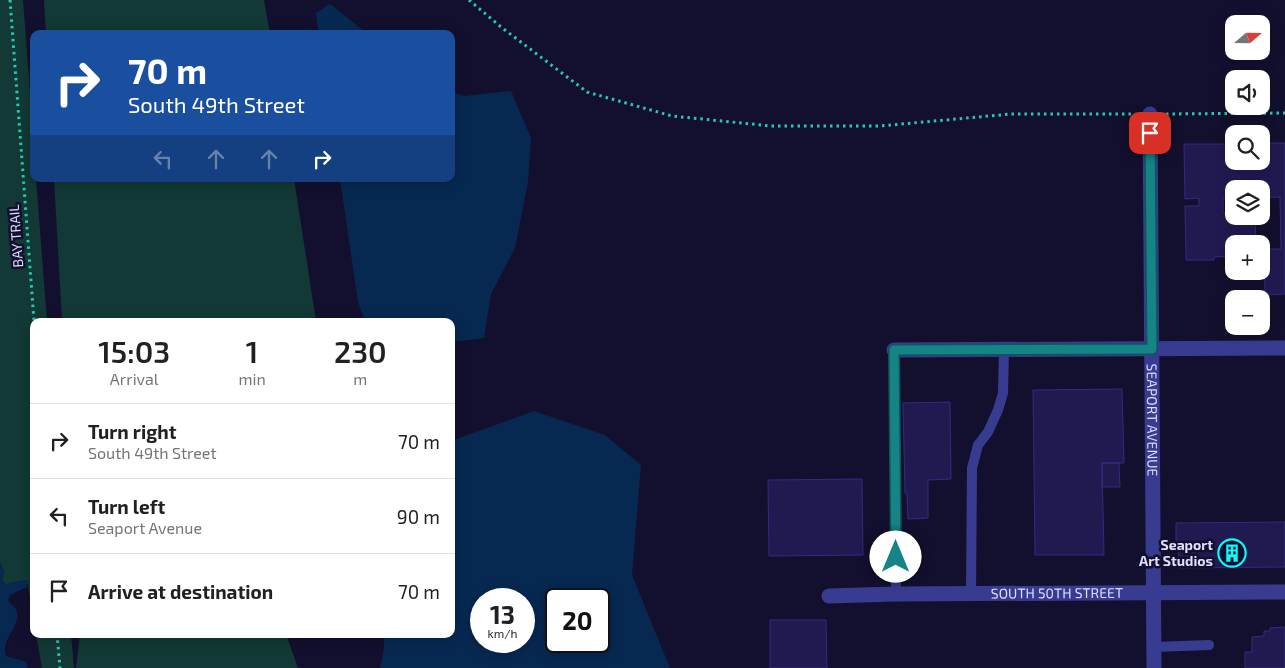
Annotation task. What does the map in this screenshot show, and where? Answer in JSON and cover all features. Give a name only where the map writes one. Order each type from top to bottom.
[{"type":"street","name":"SEAPORT AVENUE","points":[[1150,114],[1154,668]]},
{"type":"street","points":[[894,350],[1285,348]]},
{"type":"street","name":"SOUTH 50TH STREET","points":[[829,596],[1285,592]]},
{"type":"lane","points":[[894,350],[896,594]]},
{"type":"lane","points":[[971,594],[972,468],[978,445],[988,432],[1003,394],[1004,350]]},
{"type":"lane","points":[[1154,647],[1209,645]]},
{"type":"path","name":"BAY TRAIL","points":[[10,0],[34,318]]},
{"type":"path","points":[[469,0],[501,27],[587,92],[672,116],[770,126],[880,126],[1011,114],[1285,113]]},
{"type":"path","points":[[57,638],[59,666]]},
{"type":"green space","points":[[0,0],[23,0],[30,92],[30,182],[36,182],[47,318],[30,318],[30,598],[27,580],[4,583],[2,579],[4,572],[0,563]]},
{"type":"green space","points":[[44,0],[264,0],[269,30],[46,30]]},
{"type":"green space","points":[[54,182],[294,182],[316,318],[62,318]]},
{"type":"green space","points":[[37,638],[71,638],[74,668],[42,668]]},
{"type":"green space","points":[[80,638],[287,638],[298,668],[76,668]]},
{"type":"water","points":[[330,4],[363,30],[318,30],[316,13]]},
{"type":"water","points":[[511,91],[531,138],[528,182],[515,248],[491,294],[484,338],[455,342],[455,318],[364,318],[358,302],[340,182],[455,182],[455,93],[465,96]]},
{"type":"water","points":[[534,411],[605,435],[641,465],[632,575],[670,668],[380,668],[384,638],[455,638],[455,440]]},
{"type":"water","points":[[0,563],[4,572],[2,579],[4,583],[27,580],[27,587],[10,595],[8,600],[16,610],[17,619],[5,645],[5,650],[6,656],[26,662],[28,668],[0,668]]},
{"type":"building","points":[[1270,143],[1285,143],[1285,294],[1270,295],[1270,290],[1265,290],[1265,280],[1270,280],[1270,249],[1281,249],[1280,197],[1270,198],[1270,180],[1225,180],[1223,213],[1225,213],[1225,225],[1255,225],[1256,235],[1225,235],[1225,256],[1214,257],[1214,260],[1186,260],[1185,206],[1199,206],[1199,198],[1185,199],[1184,144],[1225,144],[1225,170],[1270,170]]},
{"type":"building","points":[[1122,389],[1124,463],[1102,463],[1104,555],[1035,555],[1033,390]]},
{"type":"building","points":[[950,402],[951,479],[928,480],[928,518],[908,519],[907,493],[905,493],[903,403]]},
{"type":"building","points":[[1102,463],[1119,463],[1120,487],[1102,487]]},
{"type":"building","points":[[862,479],[863,555],[769,556],[768,480]]},
{"type":"building","name":"Seaport Art Studios","points":[[1285,522],[1285,567],[1179,568],[1176,523]]},
{"type":"building","points":[[770,620],[826,620],[827,668],[770,668]]},
{"type":"building","points":[[1285,627],[1285,668],[1245,668],[1245,652],[1252,652],[1252,637],[1264,636],[1264,631],[1270,631],[1270,628]]},
{"type":"place","name":"Seaport Art Studios","points":[[1232,553]]},
{"type":"route","points":[[896,557],[894,350],[1152,349],[1150,133]]}]
